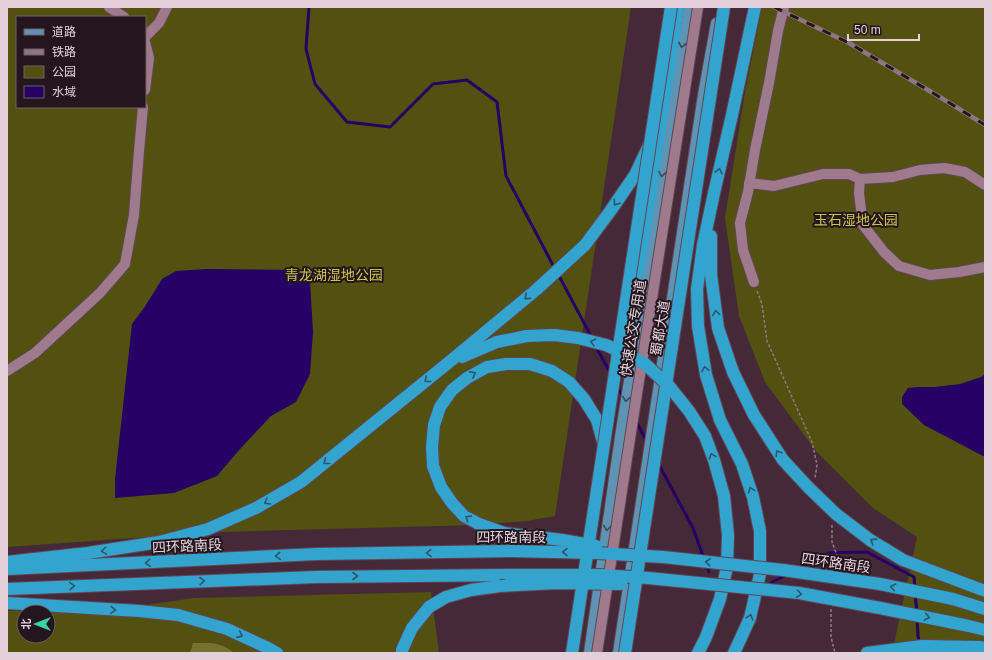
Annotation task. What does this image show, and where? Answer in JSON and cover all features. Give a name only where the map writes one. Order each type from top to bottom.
[{"type":"highway","points":[[572,653],[671,7]]},
{"type":"highway","points":[[576,653],[643,240],[678,7]]},
{"type":"highway","name":"蜀都大道","points":[[625,653],[724,7]]},
{"type":"highway","points":[[734,653],[750,618],[760,574],[760,532],[754,497],[742,464],[720,420],[706,375],[698,326],[697,289],[703,245],[755,7]]},
{"type":"highway","points":[[7,570],[88,553],[159,542],[208,529],[256,508],[301,482],[536,290],[585,245],[635,175],[661,120]]},
{"type":"highway","points":[[714,193],[711,275],[718,328],[733,372],[754,415],[783,460],[836,514],[870,540],[903,560],[985,591]]},
{"type":"highway","points":[[448,363],[497,342],[527,336],[554,335],[578,338],[606,345],[644,363],[669,386],[689,411],[704,436],[714,460],[724,496],[728,535],[727,567],[720,599],[706,637],[698,653]]},
{"type":"highway","points":[[607,456],[597,420],[584,399],[569,382],[552,371],[530,364],[506,364],[487,367],[467,378],[452,390],[440,407],[434,425],[432,447],[433,466],[441,487],[452,503],[464,516],[479,524],[504,532],[663,557]]},
{"type":"highway","name":"四环路南段","points":[[33,564],[317,554],[510,552],[597,553],[663,557],[783,570],[880,584],[953,599],[985,609]]},
{"type":"highway","points":[[7,562],[33,564]]},
{"type":"highway","points":[[7,589],[316,576],[599,575],[648,578],[799,593],[985,630]]},
{"type":"highway","points":[[402,653],[412,628],[429,607],[446,597],[471,590],[500,586],[557,584],[709,584]]},
{"type":"highway","points":[[7,603],[139,611],[178,615],[227,629],[277,653]]},
{"type":"highway","points":[[867,653],[922,646],[979,646],[985,648]]},
{"type":"main road","points":[[589,653],[620,436],[688,7]]},
{"type":"main road","points":[[618,653],[703,95],[718,7]]},
{"type":"street","points":[[109,7],[122,16]]},
{"type":"street","points":[[146,36],[159,23],[167,7]]},
{"type":"street","name":"快速公交专用道","points":[[597,653],[698,7]]},
{"type":"street","points":[[754,282],[743,250],[740,223],[748,192],[784,7]]},
{"type":"street","points":[[146,46],[149,58],[146,82]]},
{"type":"street","points":[[7,371],[35,353],[100,293],[125,264],[134,216],[143,108]]},
{"type":"street","points":[[749,183],[774,186],[823,174],[849,174],[860,179],[892,177],[920,170],[944,168],[964,172],[985,184]]},
{"type":"street","points":[[860,179],[859,193],[863,225],[884,252],[899,266],[930,275],[959,272],[985,267]]},
{"type":"path","points":[[754,282],[762,304],[768,341],[812,442],[817,465],[815,479]]},
{"type":"path","points":[[832,518],[832,542],[838,558]]},
{"type":"green space","name":"青龙湖湿地公园","points":[[7,7],[631,7],[555,516],[527,521],[476,525],[219,532],[7,547]]},
{"type":"green space","name":"玉石湿地公园","points":[[762,7],[985,7],[985,653],[892,653],[917,537],[873,508],[816,451],[765,382],[739,316],[725,218],[745,92]]},
{"type":"green space","points":[[431,592],[439,653],[7,653],[7,611],[16,611],[16,644],[56,644],[56,610],[125,608],[194,598]]},
{"type":"shaded area","points":[[193,643],[210,643],[220,645],[234,653],[190,653]]},
{"type":"water","points":[[206,269],[303,270],[310,281],[313,332],[310,374],[296,402],[271,416],[217,476],[174,493],[115,498],[115,479],[132,324],[162,279],[176,271]]},
{"type":"water","points":[[985,374],[985,457],[924,425],[902,404],[902,397],[908,388],[960,384],[981,377]]},
{"type":"waterway","points":[[309,7],[306,49],[315,84],[347,122],[390,127],[433,84],[467,80],[497,102],[506,176],[555,269]]},
{"type":"waterway","points":[[558,274],[592,338]]},
{"type":"waterway","points":[[596,347],[611,374]]},
{"type":"waterway","points":[[617,386],[623,397]]},
{"type":"waterway","points":[[636,421],[647,442]]},
{"type":"waterway","points":[[658,463],[693,528],[704,559]]},
{"type":"waterway","points":[[799,568],[829,553],[867,552],[914,577],[915,588]]},
{"type":"waterway","points":[[706,564],[709,572]]},
{"type":"waterway","points":[[772,582],[787,575]]},
{"type":"waterway","points":[[915,594],[917,612]]},
{"type":"waterway","points":[[917,618],[920,644]]},
{"type":"railway","points":[[774,7],[849,43],[985,125]]}]
